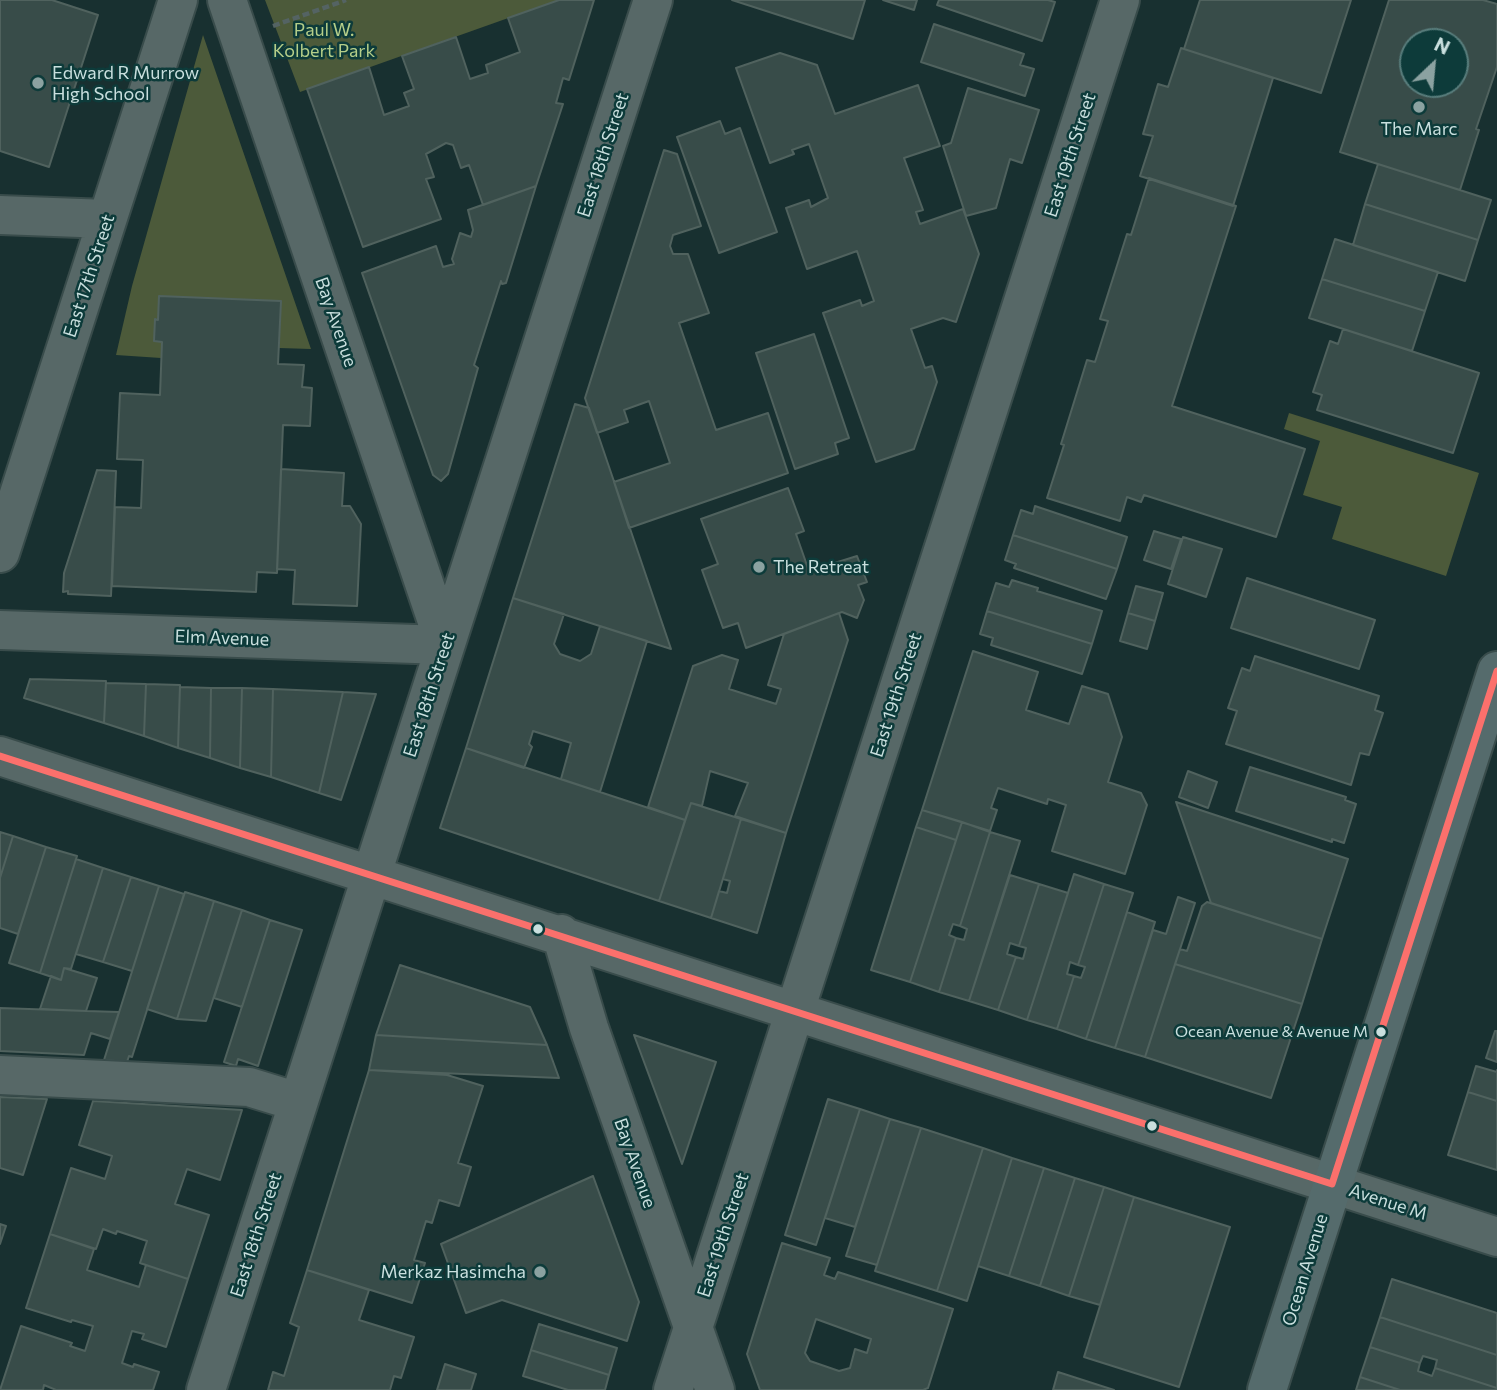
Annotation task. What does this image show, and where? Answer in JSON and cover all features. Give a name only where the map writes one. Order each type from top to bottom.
[{"type":"main road","name":"Ocean Avenue","points":[[1267,1390],[1497,671]]},
{"type":"street","name":"East 17th Street","points":[[0,553],[178,0]]},
{"type":"street","name":"Bay Avenue","points":[[227,0],[445,645]]},
{"type":"street","name":"East 18th Street","points":[[206,1390],[653,0]]},
{"type":"street","name":"East 19th Street","points":[[673,1390],[1120,0]]},
{"type":"street","points":[[0,215],[107,219]]},
{"type":"street","name":"Elm Avenue","points":[[0,630],[445,645]]},
{"type":"street","name":"Avenue M","points":[[0,756],[561,934],[1497,1237]]},
{"type":"street","name":"Bay Avenue","points":[[561,934],[586,1018],[715,1390]]},
{"type":"street","points":[[0,1076],[249,1087],[298,1102]]},
{"type":"path","points":[[269,27],[346,0]]},
{"type":"green space","name":"Paul W. Kolbert Park","points":[[265,0],[559,0],[300,92]]},
{"type":"green space","points":[[203,35],[311,349],[279,348],[281,301],[155,319],[154,341],[162,342],[161,358],[116,355],[132,286]]},
{"type":"green space","points":[[1289,413],[1479,473],[1446,576],[1332,539],[1342,507],[1303,495],[1320,441],[1284,429]]},
{"type":"building","name":"Edward R Murrow High School","points":[[0,0],[52,0],[98,15],[49,167],[0,151]]},
{"type":"building","points":[[559,0],[594,0],[569,80],[563,78],[556,103],[563,104],[536,186],[483,205],[469,165],[461,168],[453,145],[446,143],[426,154],[434,177],[426,179],[441,219],[363,247],[307,89],[369,67],[384,115],[409,106],[404,93],[414,89],[402,56],[456,37],[470,79],[488,73],[486,65],[520,52],[508,18]]},
{"type":"building","points":[[732,0],[865,0],[853,39]]},
{"type":"building","points":[[883,0],[917,0],[914,10]]},
{"type":"building","points":[[939,0],[1055,2],[1042,41],[937,5]]},
{"type":"building","points":[[1200,0],[1351,0],[1321,93],[1184,49]]},
{"type":"building","name":"The Marc","points":[[1389,0],[1483,0],[1497,4],[1497,67],[1476,129],[1479,130],[1460,190],[1340,152]]},
{"type":"building","points":[[934,24],[1024,54],[1020,65],[1034,69],[1025,96],[921,62]]},
{"type":"building","points":[[1181,48],[1273,78],[1233,206],[1140,176],[1153,136],[1143,134],[1158,84],[1168,87]]},
{"type":"building","points":[[780,53],[817,65],[835,114],[918,85],[940,146],[904,158],[923,210],[916,212],[920,224],[963,209],[979,254],[956,322],[943,318],[911,329],[925,368],[932,366],[937,382],[914,449],[876,462],[823,313],[860,300],[862,306],[874,301],[857,251],[807,269],[786,208],[809,200],[811,207],[828,198],[809,144],[792,150],[794,154],[770,163],[736,68]]},
{"type":"building","points":[[968,88],[1039,110],[1022,163],[1010,159],[996,208],[966,216],[943,146],[951,143]]},
{"type":"building","points":[[720,121],[725,134],[740,128],[777,232],[719,253],[677,137]]},
{"type":"building","points":[[664,150],[677,154],[701,226],[673,235],[670,246],[673,254],[688,254],[709,313],[679,323],[716,430],[768,413],[788,473],[629,528],[614,482],[670,463],[649,401],[624,410],[628,422],[597,433],[585,398]]},
{"type":"building","points":[[1378,164],[1491,200],[1478,240],[1365,204]]},
{"type":"building","points":[[1149,178],[1236,206],[1172,406],[1305,449],[1276,537],[1144,495],[1141,502],[1127,497],[1120,521],[1047,498],[1087,360],[1095,362],[1108,321],[1100,319],[1127,234],[1131,235]]},
{"type":"building","points":[[536,186],[506,283],[502,284],[501,281],[474,365],[478,368],[448,474],[441,481],[433,475],[362,273],[436,246],[443,267],[454,264],[452,259],[460,233],[471,237],[473,230],[468,210]]},
{"type":"building","points":[[1365,204],[1478,240],[1465,281],[1353,245]]},
{"type":"building","points":[[1335,239],[1438,272],[1425,311],[1322,279]]},
{"type":"building","points":[[1322,279],[1425,311],[1412,351],[1309,318]]},
{"type":"building","points":[[159,296],[281,301],[278,364],[304,365],[302,387],[312,388],[310,426],[283,425],[277,573],[257,572],[256,592],[112,586],[115,507],[141,508],[143,460],[117,459],[120,393],[160,395],[162,342],[154,341]]},
{"type":"building","points":[[1343,329],[1479,373],[1453,453],[1317,410],[1322,395],[1313,392],[1330,341],[1338,344]]},
{"type":"building","points":[[814,334],[849,438],[835,443],[838,454],[795,469],[756,353]]},
{"type":"building","points":[[575,404],[589,408],[671,649],[513,598]]},
{"type":"building","points":[[281,469],[344,473],[342,506],[350,506],[361,524],[357,606],[293,604],[295,570],[277,569]]},
{"type":"building","points":[[97,470],[116,471],[111,596],[68,594],[68,591],[63,592],[64,573]]},
{"type":"building","name":"The Retreat","points":[[788,488],[804,531],[796,534],[809,571],[857,556],[867,582],[858,585],[864,600],[857,618],[842,612],[746,648],[738,623],[723,628],[702,570],[718,564],[701,519]]},
{"type":"building","points":[[1035,506],[1127,537],[1117,569],[1013,535],[1021,510],[1033,514]]},
{"type":"building","points":[[1154,531],[1181,539],[1171,569],[1144,560]]},
{"type":"building","points":[[1013,535],[1117,569],[1106,599],[1014,568],[1016,564],[1005,560]]},
{"type":"building","points":[[1183,537],[1222,549],[1206,597],[1168,584]]},
{"type":"building","points":[[1247,578],[1375,620],[1359,669],[1231,628]]},
{"type":"building","points":[[1012,580],[1038,588],[1037,591],[1102,611],[1092,644],[987,611],[996,583],[1009,587]]},
{"type":"building","points":[[1136,586],[1163,593],[1155,621],[1128,613]]},
{"type":"building","points":[[513,598],[564,614],[554,644],[560,654],[580,661],[591,654],[600,626],[647,641],[600,792],[561,779],[571,743],[533,731],[529,744],[532,747],[524,768],[466,748]]},
{"type":"building","points":[[987,611],[1092,644],[1082,674],[991,645],[993,638],[980,634]]},
{"type":"building","points":[[839,613],[848,640],[786,833],[735,816],[748,783],[710,771],[702,806],[691,803],[685,820],[648,807],[693,666],[722,655],[738,660],[729,689],[776,704],[781,689],[768,685],[784,634]]},
{"type":"building","points":[[1128,613],[1155,621],[1147,649],[1120,641]]},
{"type":"building","points":[[973,651],[1038,672],[1026,710],[1069,724],[1082,686],[1108,694],[1122,737],[1108,782],[1141,793],[1147,805],[1125,874],[1052,851],[1066,805],[1048,799],[1047,804],[998,788],[991,808],[997,810],[990,831],[922,810]]},
{"type":"building","points":[[1255,656],[1379,696],[1375,710],[1383,713],[1369,755],[1360,753],[1351,785],[1226,744],[1237,711],[1228,708],[1242,668],[1250,671]]},
{"type":"building","points":[[30,679],[106,681],[104,723],[24,698]]},
{"type":"building","points":[[106,683],[146,684],[144,736],[104,723]]},
{"type":"building","points":[[146,684],[180,685],[178,748],[144,736]]},
{"type":"building","points":[[180,687],[211,688],[210,758],[178,748]]},
{"type":"building","points":[[211,688],[242,688],[240,768],[210,758]]},
{"type":"building","points":[[242,688],[273,689],[271,777],[240,768]]},
{"type":"building","points":[[273,689],[343,692],[319,793],[271,777]]},
{"type":"building","points":[[343,692],[376,694],[341,800],[319,793]]},
{"type":"building","points":[[466,748],[685,820],[659,901],[440,828]]},
{"type":"building","points":[[1250,767],[1346,797],[1345,800],[1356,804],[1344,843],[1332,839],[1332,842],[1236,811]]},
{"type":"building","points":[[1188,771],[1217,782],[1208,808],[1179,797]]},
{"type":"building","points":[[1176,802],[1348,859],[1322,939],[1211,903]]},
{"type":"building","points":[[691,803],[741,819],[711,918],[659,901]]},
{"type":"building","points":[[922,810],[962,822],[956,840],[916,827]]},
{"type":"building","points":[[741,819],[786,833],[757,933],[711,918],[719,891],[727,893],[730,881],[723,879]]},
{"type":"building","points":[[962,822],[990,832],[960,926],[953,924],[949,935],[956,938],[939,992],[910,982]]},
{"type":"building","points":[[916,827],[956,840],[910,982],[871,970]]},
{"type":"building","points":[[0,832],[13,836],[0,878]]},
{"type":"building","points":[[990,832],[1020,841],[969,1001],[939,992],[956,938],[964,940],[967,929],[960,926]]},
{"type":"building","points":[[13,836],[46,847],[18,934],[0,928],[0,878]]},
{"type":"building","points":[[46,847],[77,856],[40,973],[9,963]]},
{"type":"building","points":[[76,859],[103,868],[71,969],[64,968],[61,980],[40,973]]},
{"type":"building","points":[[103,868],[131,877],[103,962],[76,954]]},
{"type":"building","points":[[1074,874],[1104,884],[1078,965],[1070,962],[1067,974],[1074,976],[1057,1029],[1027,1020]]},
{"type":"building","points":[[1010,875],[1039,884],[1019,946],[1010,943],[1007,954],[1016,957],[998,1010],[969,1001]]},
{"type":"building","points":[[131,877],[159,886],[132,971],[103,962]]},
{"type":"building","points":[[1039,884],[1068,893],[1027,1020],[998,1010],[1016,957],[1023,959],[1026,948],[1019,946]]},
{"type":"building","points":[[1104,884],[1133,893],[1086,1039],[1057,1029],[1074,976],[1081,978],[1085,967],[1078,965]]},
{"type":"building","points":[[159,886],[184,894],[132,1057],[129,1056],[127,1062],[104,1060]]},
{"type":"building","points":[[185,892],[214,901],[177,1019],[147,1009]]},
{"type":"building","points":[[1178,897],[1195,903],[1145,1057],[1115,1048],[1153,930],[1166,934]]},
{"type":"building","points":[[214,901],[242,910],[206,1021],[177,1019]]},
{"type":"building","points":[[1207,902],[1322,939],[1302,1004],[1175,964],[1180,949],[1187,951],[1202,906]]},
{"type":"building","points":[[242,910],[270,920],[242,1007],[214,998]]},
{"type":"building","points":[[1127,912],[1155,922],[1115,1048],[1086,1039]]},
{"type":"building","points":[[270,920],[302,930],[258,1066],[238,1059],[236,1066],[224,1062]]},
{"type":"building","points":[[1175,964],[1302,1004],[1271,1098],[1145,1057]]},
{"type":"building","points":[[400,965],[530,1007],[547,1045],[376,1035]]},
{"type":"building","points":[[64,968],[97,978],[86,1011],[40,1009],[51,976],[61,980]]},
{"type":"building","points":[[0,1008],[119,1012],[110,1039],[91,1033],[84,1055],[0,1051]]},
{"type":"building","points":[[1497,1031],[1497,1062],[1486,1058]]},
{"type":"building","points":[[376,1035],[547,1045],[559,1078],[369,1070]]},
{"type":"building","points":[[634,1035],[716,1062],[682,1164]]},
{"type":"building","points":[[1476,1066],[1497,1072],[1497,1101],[1468,1092]]},
{"type":"building","points":[[369,1070],[447,1075],[483,1086],[458,1163],[471,1167],[459,1206],[439,1200],[432,1223],[426,1221],[414,1260],[425,1263],[412,1303],[307,1270]]},
{"type":"building","points":[[1468,1092],[1497,1101],[1497,1170],[1448,1155]]},
{"type":"building","points":[[0,1097],[47,1099],[23,1175],[0,1168]]},
{"type":"building","points":[[828,1099],[860,1109],[816,1245],[785,1235]]},
{"type":"building","points":[[93,1101],[242,1110],[220,1180],[187,1169],[175,1204],[209,1215],[188,1279],[140,1263],[147,1241],[117,1231],[116,1234],[103,1229],[96,1249],[50,1234],[71,1168],[105,1179],[112,1156],[79,1145]]},
{"type":"building","points":[[860,1109],[890,1119],[855,1227],[825,1218]]},
{"type":"building","points":[[890,1119],[921,1128],[877,1265],[846,1256]]},
{"type":"building","points":[[921,1128],[983,1148],[937,1291],[875,1271]]},
{"type":"building","points":[[983,1148],[1012,1158],[967,1301],[937,1291]]},
{"type":"building","points":[[1012,1158],[1044,1168],[1009,1276],[978,1266]]},
{"type":"building","points":[[1044,1168],[1075,1178],[1040,1286],[1009,1276]]},
{"type":"building","name":"Merkaz Hasimcha","points":[[593,1176],[639,1302],[627,1341],[502,1300],[466,1313],[441,1244]]},
{"type":"building","points":[[1075,1178],[1104,1187],[1069,1296],[1040,1286]]},
{"type":"building","points":[[1104,1187],[1134,1197],[1100,1305],[1069,1296]]},
{"type":"building","points":[[1134,1197],[1230,1227],[1179,1387],[1084,1357]]},
{"type":"building","points":[[0,1224],[6,1226],[0,1244]]},
{"type":"building","points":[[50,1234],[94,1249],[87,1270],[139,1287],[146,1265],[188,1279],[166,1347],[142,1339],[144,1334],[132,1331],[122,1363],[159,1372],[153,1390],[56,1390],[44,1385],[43,1390],[0,1390],[21,1326],[72,1343],[70,1346],[85,1351],[93,1326],[26,1308]]},
{"type":"building","points":[[782,1243],[830,1258],[824,1275],[835,1279],[838,1272],[953,1309],[928,1388],[923,1390],[760,1390],[747,1354]],"holes":[[[816,1319],[871,1339],[867,1353],[855,1349],[850,1368],[839,1371],[810,1361],[805,1353]]]},
{"type":"building","points":[[307,1270],[369,1290],[359,1320],[414,1337],[401,1378],[394,1376],[390,1390],[268,1390],[273,1372],[284,1376],[299,1327],[290,1323]]},
{"type":"building","points":[[1392,1279],[1497,1313],[1497,1355],[1380,1317]]},
{"type":"building","points":[[1380,1317],[1497,1355],[1497,1388],[1435,1368],[1437,1360],[1423,1356],[1420,1363],[1370,1347]]},
{"type":"building","points":[[539,1324],[617,1348],[609,1375],[531,1350]]},
{"type":"building","points":[[1370,1347],[1420,1363],[1418,1371],[1432,1376],[1435,1368],[1497,1390],[1400,1390],[1360,1377]]},
{"type":"building","points":[[531,1350],[609,1375],[605,1390],[568,1390],[523,1376]]},
{"type":"building","points":[[445,1364],[476,1374],[471,1390],[437,1390]]},
{"type":"building","points":[[1058,1372],[1114,1390],[1053,1390]]},
{"type":"building","points":[[1360,1377],[1400,1390],[1356,1390]]},
{"type":"transit line","points":[[1332,1184],[1497,671]]},
{"type":"transit line","points":[[0,756],[1332,1184]]},
{"type":"place","name":"Edward R Murrow High School","points":[[38,83]]},
{"type":"place","name":"The Marc","points":[[1419,107]]},
{"type":"place","name":"The Retreat","points":[[759,567]]},
{"type":"place","name":"Ocean Avenue & Avenue M","points":[[1381,1032]]},
{"type":"place","name":"Merkaz Hasimcha","points":[[540,1272]]}]
